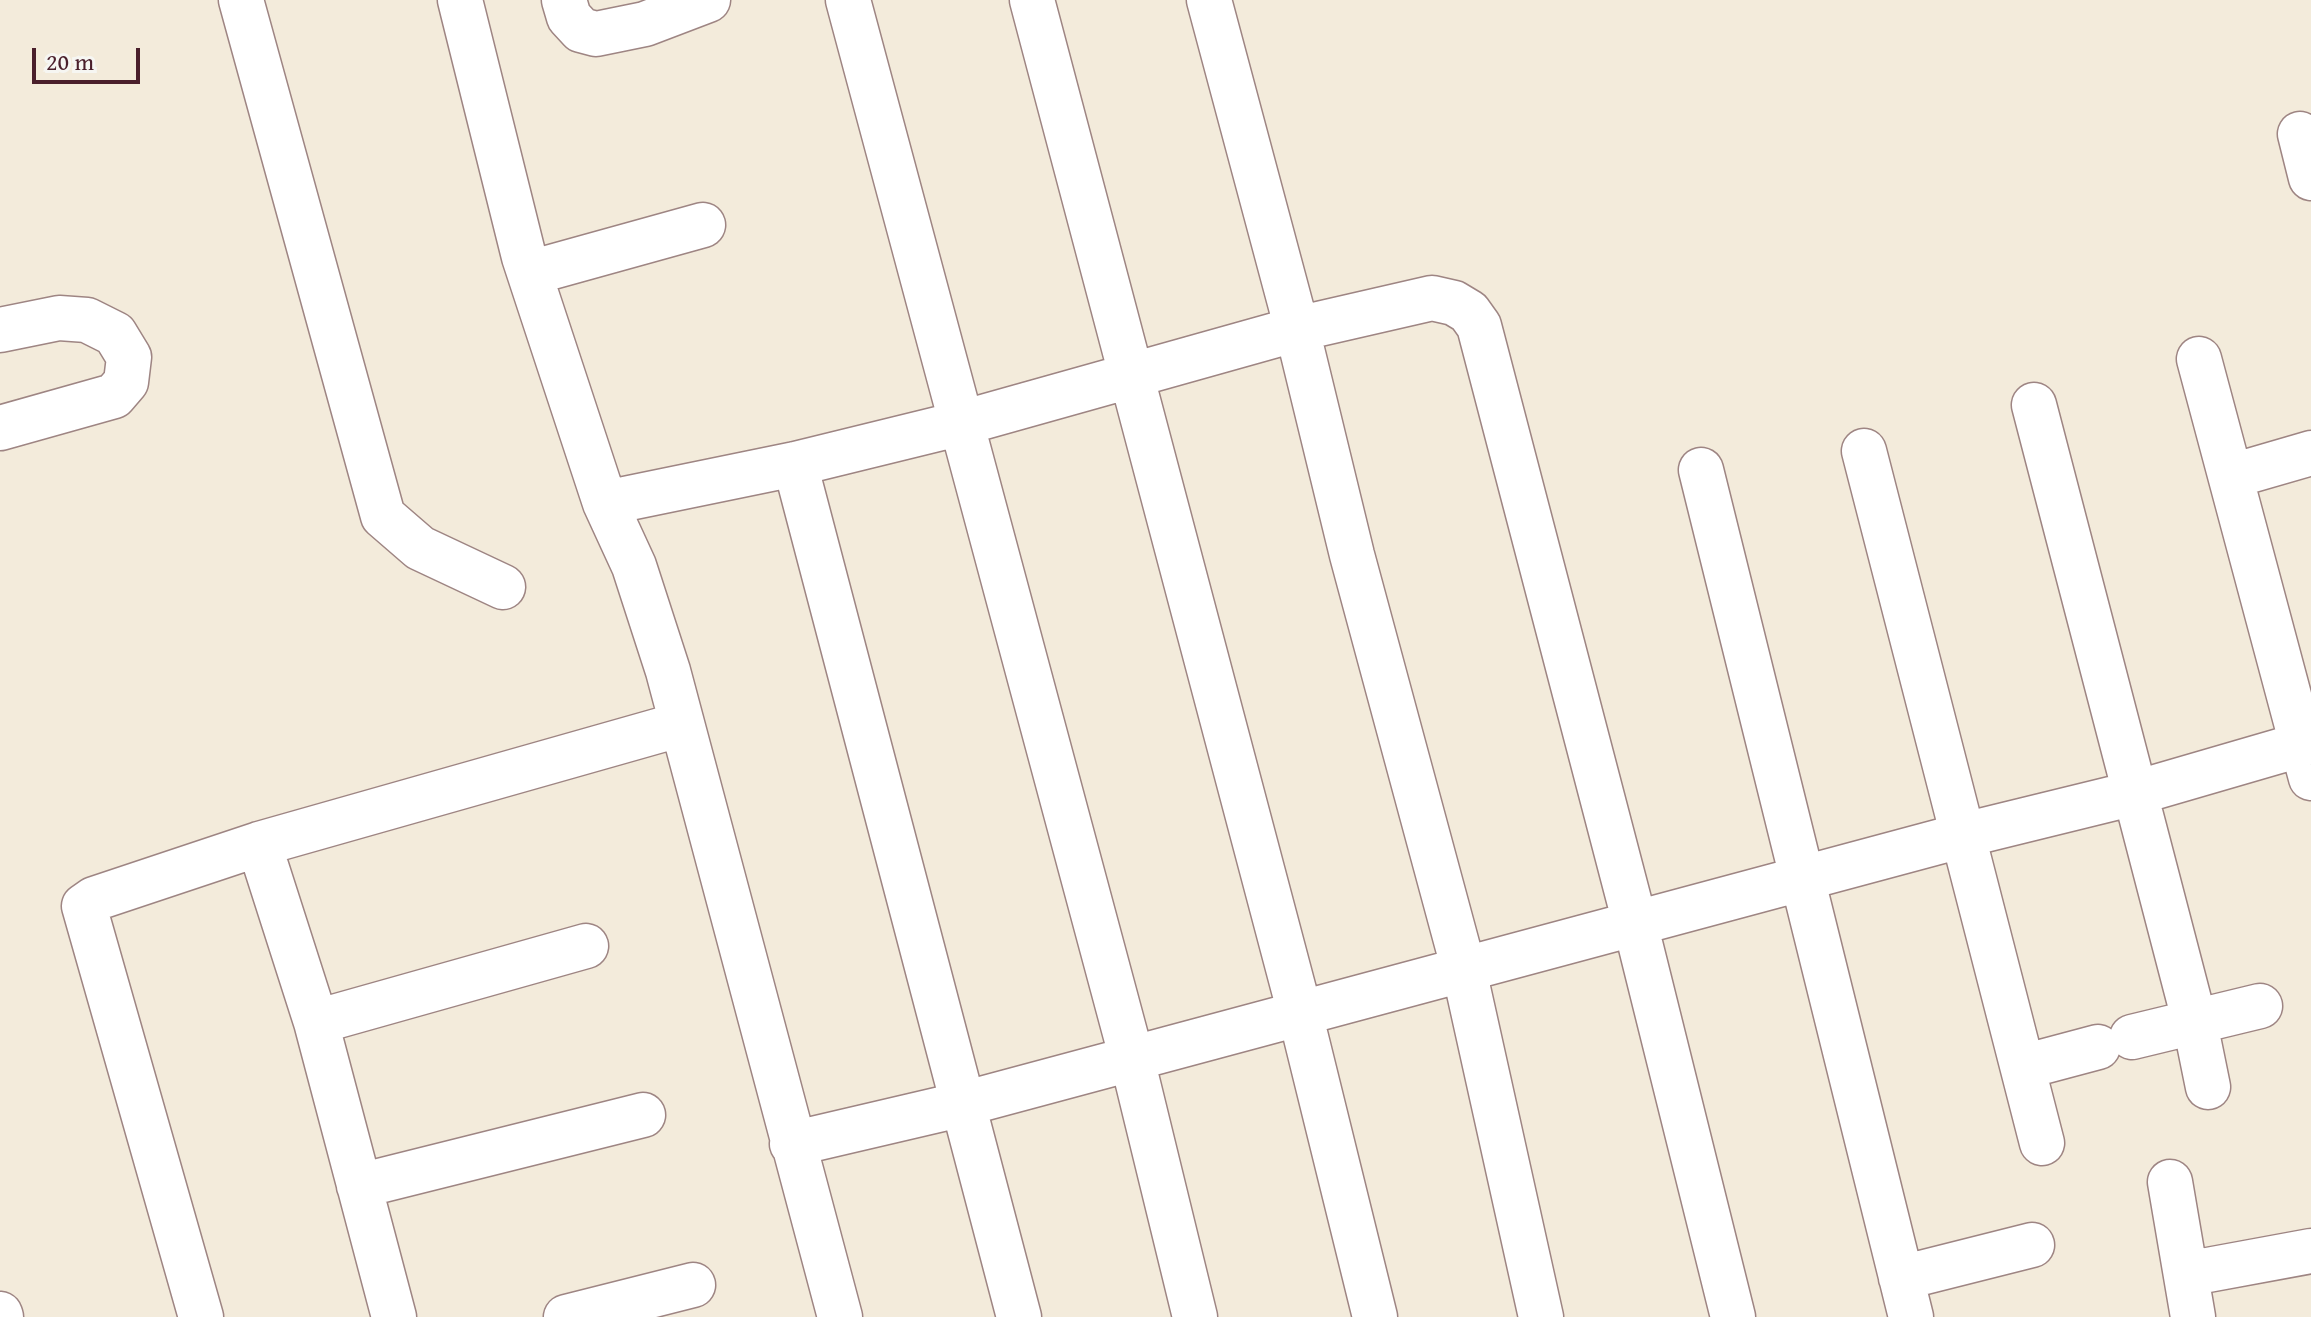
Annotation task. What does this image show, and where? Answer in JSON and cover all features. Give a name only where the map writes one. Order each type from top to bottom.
[{"type":"street","points":[[241,0],[383,516],[420,548],[503,587]]},
{"type":"street","points":[[460,0],[530,273],[605,503],[634,566],[682,724],[840,1317]]},
{"type":"street","points":[[564,0],[569,17],[581,30],[596,34],[645,24],[708,0]]},
{"type":"street","points":[[848,0],[1132,1059],[1195,1317]]},
{"type":"street","points":[[1032,0],[1134,375],[1300,1013],[1375,1317]]},
{"type":"street","points":[[1209,0],[1297,329],[1352,555],[1464,970],[1541,1317]]},
{"type":"street","points":[[2300,134],[2311,178]]},
{"type":"street","points":[[530,273],[703,225]]},
{"type":"street","points":[[605,503],[795,464],[962,423],[1297,329],[1432,298],[1454,303],[1469,312],[1479,326],[1635,923],[1733,1317]]},
{"type":"street","points":[[0,330],[59,318],[87,320],[115,334],[129,357],[126,382],[114,396],[0,428]]},
{"type":"street","points":[[792,1144],[963,1104],[1964,835],[2135,793],[2306,762],[2293,635],[2232,476],[2199,359]]},
{"type":"street","points":[[2034,405],[2195,1023],[2208,1087]]},
{"type":"street","points":[[1864,451],[2042,1143]]},
{"type":"street","points":[[2232,476],[2311,453]]},
{"type":"street","points":[[795,464],[1019,1317]]},
{"type":"street","points":[[1701,470],[1906,1298],[2032,1245]]},
{"type":"street","points":[[201,1317],[84,906],[94,899],[259,844],[682,724]]},
{"type":"street","points":[[259,844],[316,1022],[394,1317]]},
{"type":"street","points":[[316,1022],[586,946]]},
{"type":"street","points":[[2023,1067],[2260,1006]]},
{"type":"street","points":[[359,1186],[643,1115]]},
{"type":"street","points":[[2170,1182],[2193,1317]]},
{"type":"street","points":[[2186,1274],[2311,1251]]},
{"type":"street","points":[[566,1317],[693,1285]]}]
